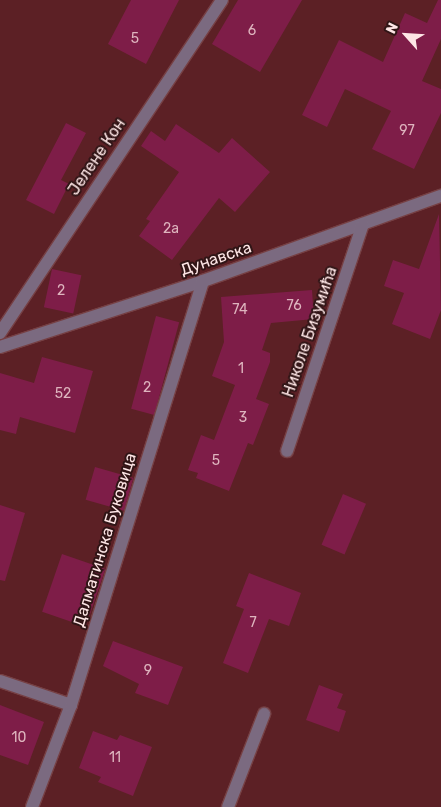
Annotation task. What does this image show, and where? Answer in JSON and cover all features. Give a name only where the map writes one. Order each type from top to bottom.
[{"type":"street","name":"Јелене Кон","points":[[0,333],[222,0]]},
{"type":"street","name":"Дунавска","points":[[0,347],[203,281],[441,196]]},
{"type":"street","name":"Николе Бизумића","points":[[287,451],[363,224]]},
{"type":"street","name":"Далматинска Буковица","points":[[32,807],[71,706],[203,281]]},
{"type":"street","points":[[0,681],[71,706]]},
{"type":"street","points":[[228,807],[264,714]]},
{"type":"building","points":[[131,0],[179,0],[146,64],[108,44]]},
{"type":"building","points":[[238,0],[302,0],[260,72],[212,44]]},
{"type":"building","points":[[438,0],[441,0],[441,39],[422,81],[441,89],[441,113],[414,169],[372,149],[391,111],[345,89],[327,127],[302,115],[339,40],[383,62],[405,13],[427,23]]},
{"type":"building","points":[[66,123],[86,133],[61,180],[69,184],[54,214],[26,200]]},
{"type":"building","points":[[176,124],[219,153],[232,138],[270,172],[235,212],[219,198],[172,260],[139,236],[150,221],[146,219],[179,172],[141,146],[151,131],[165,141]]},
{"type":"building","points":[[439,214],[441,310],[430,339],[392,324],[404,293],[384,286],[393,260],[419,269]]},
{"type":"building","points":[[52,269],[81,275],[73,313],[44,307]]},
{"type":"building","points":[[312,290],[314,319],[271,323],[262,350],[270,353],[270,362],[256,399],[269,404],[253,445],[248,443],[229,491],[196,478],[198,473],[188,470],[201,435],[214,440],[235,385],[212,376],[224,342],[221,297]]},
{"type":"building","points":[[156,316],[179,322],[154,415],[131,409]]},
{"type":"building","points":[[42,357],[93,371],[75,433],[20,417],[16,434],[0,430],[0,373],[34,383]]},
{"type":"building","points":[[95,467],[133,478],[124,511],[86,500]]},
{"type":"building","points":[[343,494],[366,504],[345,554],[322,545]]},
{"type":"building","points":[[0,505],[25,513],[5,581],[0,580]]},
{"type":"building","points":[[62,554],[105,569],[86,627],[42,612]]},
{"type":"building","points":[[249,573],[301,593],[289,626],[269,619],[248,673],[223,663],[244,609],[236,606]]},
{"type":"building","points":[[113,641],[183,667],[168,705],[135,693],[139,684],[103,666]]},
{"type":"building","points":[[319,685],[343,694],[337,708],[346,711],[339,732],[306,720]]},
{"type":"building","points":[[0,705],[44,722],[28,765],[0,755]]},
{"type":"building","points":[[93,731],[117,740],[120,735],[152,747],[133,796],[98,782],[101,777],[79,768]]}]
